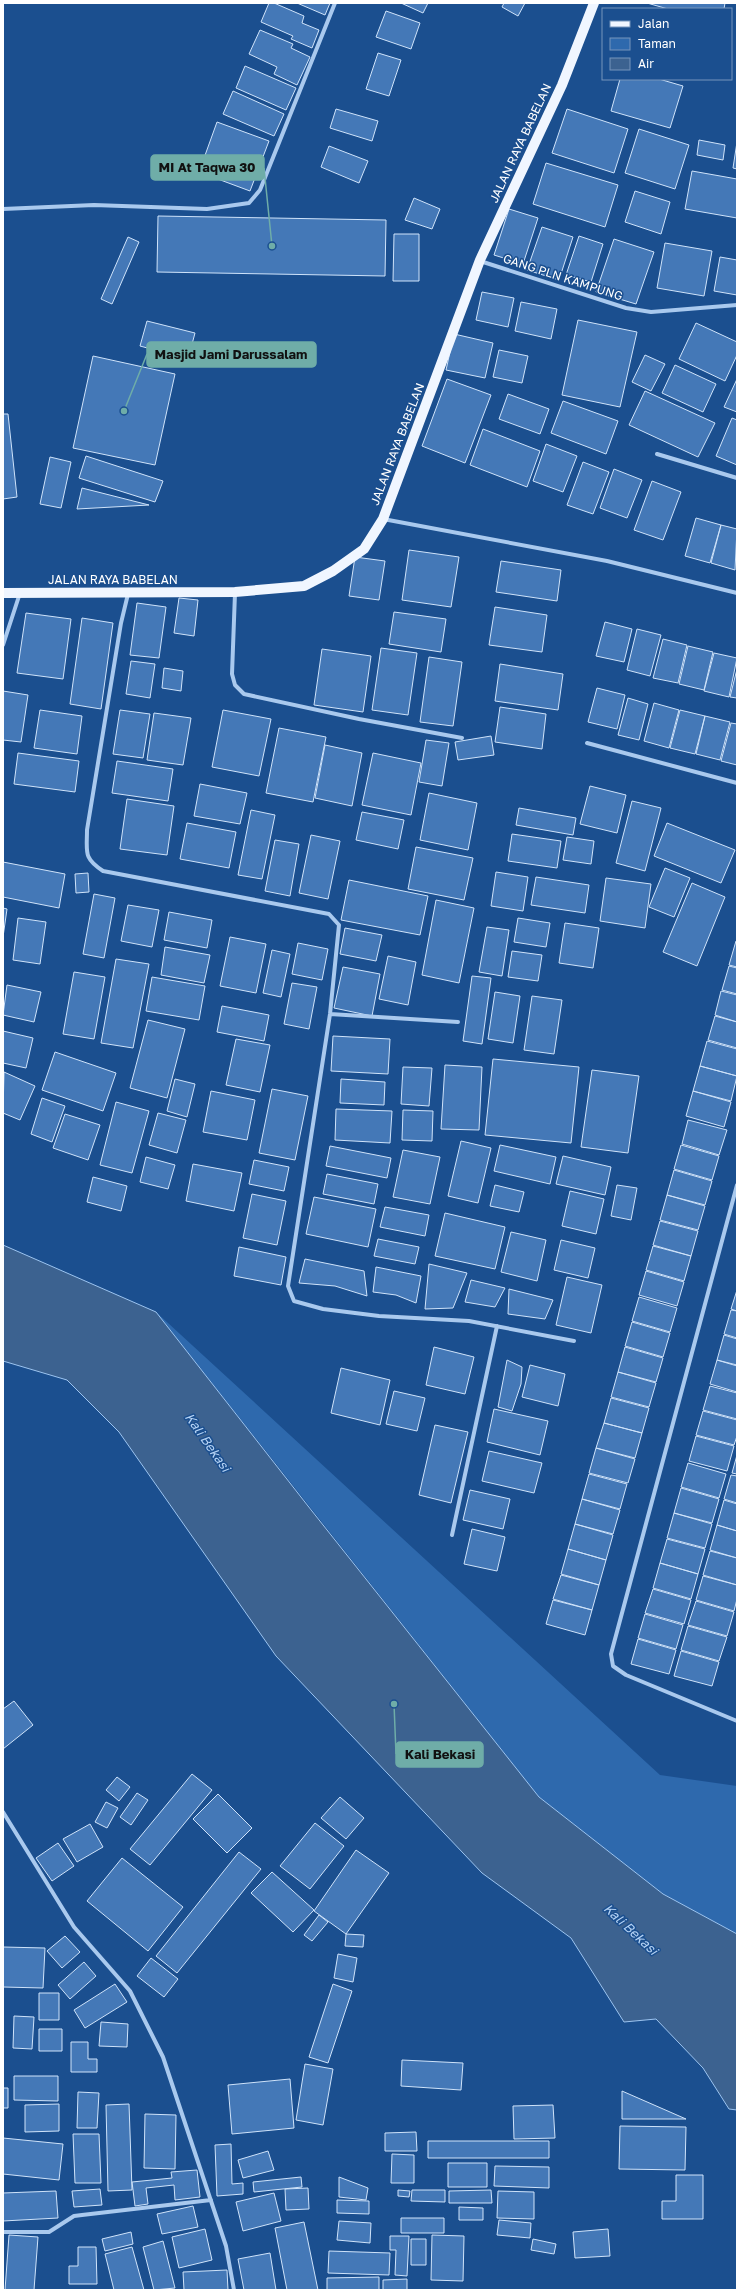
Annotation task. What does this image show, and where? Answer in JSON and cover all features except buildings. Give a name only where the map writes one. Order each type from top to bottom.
[{"type":"main road","name":"JALAN RAYA BABELAN","points":[[3,593],[129,591],[235,592],[304,586],[333,571],[364,549],[383,519],[480,260],[562,85],[594,3]]},
{"type":"street","points":[[3,209],[94,205],[207,209],[249,203],[260,190],[335,3]]},
{"type":"street","name":"GANG PLN KAMPUNG","points":[[480,260],[626,308],[652,312],[737,304]]},
{"type":"street","points":[[657,454],[737,478]]},
{"type":"street","points":[[383,519],[607,561],[737,593]]},
{"type":"street","points":[[129,591],[121,623],[87,830],[87,856],[93,864],[103,871],[329,914],[339,926],[330,1014],[288,1286],[294,1301],[323,1309],[379,1316],[469,1321],[574,1342]]},
{"type":"street","points":[[235,592],[232,674],[235,685],[244,694],[359,719],[462,738]]},
{"type":"street","points":[[3,645],[20,593]]},
{"type":"street","points":[[587,743],[737,783]]},
{"type":"street","points":[[330,1014],[458,1022]]},
{"type":"street","points":[[737,1185],[614,1636],[611,1660],[613,1666],[626,1675],[737,1721]]},
{"type":"street","points":[[452,1534],[497,1326]]},
{"type":"street","points":[[3,1812],[74,1927],[130,1991],[163,2057],[226,2246],[234,2290]]},
{"type":"street","points":[[3,2232],[49,2232],[74,2216],[211,2200]]},
{"type":"green space","points":[[156,1312],[660,1775],[737,1786],[737,1934],[663,1894],[539,1797]]},
{"type":"water","points":[[3,1245],[156,1312],[539,1797],[663,1894],[737,1934],[737,2110],[729,2109],[703,2068],[656,2019],[624,2022],[571,1938],[482,1873],[276,1656],[119,1432],[67,1380],[3,1361]]},
{"type":"place","name":"MI At Taqwa 30","points":[[272,246]]},
{"type":"place","name":"Masjid Jami Darussalam","points":[[124,411]]},
{"type":"place","name":"Kali Bekasi","points":[[394,1704]]}]
